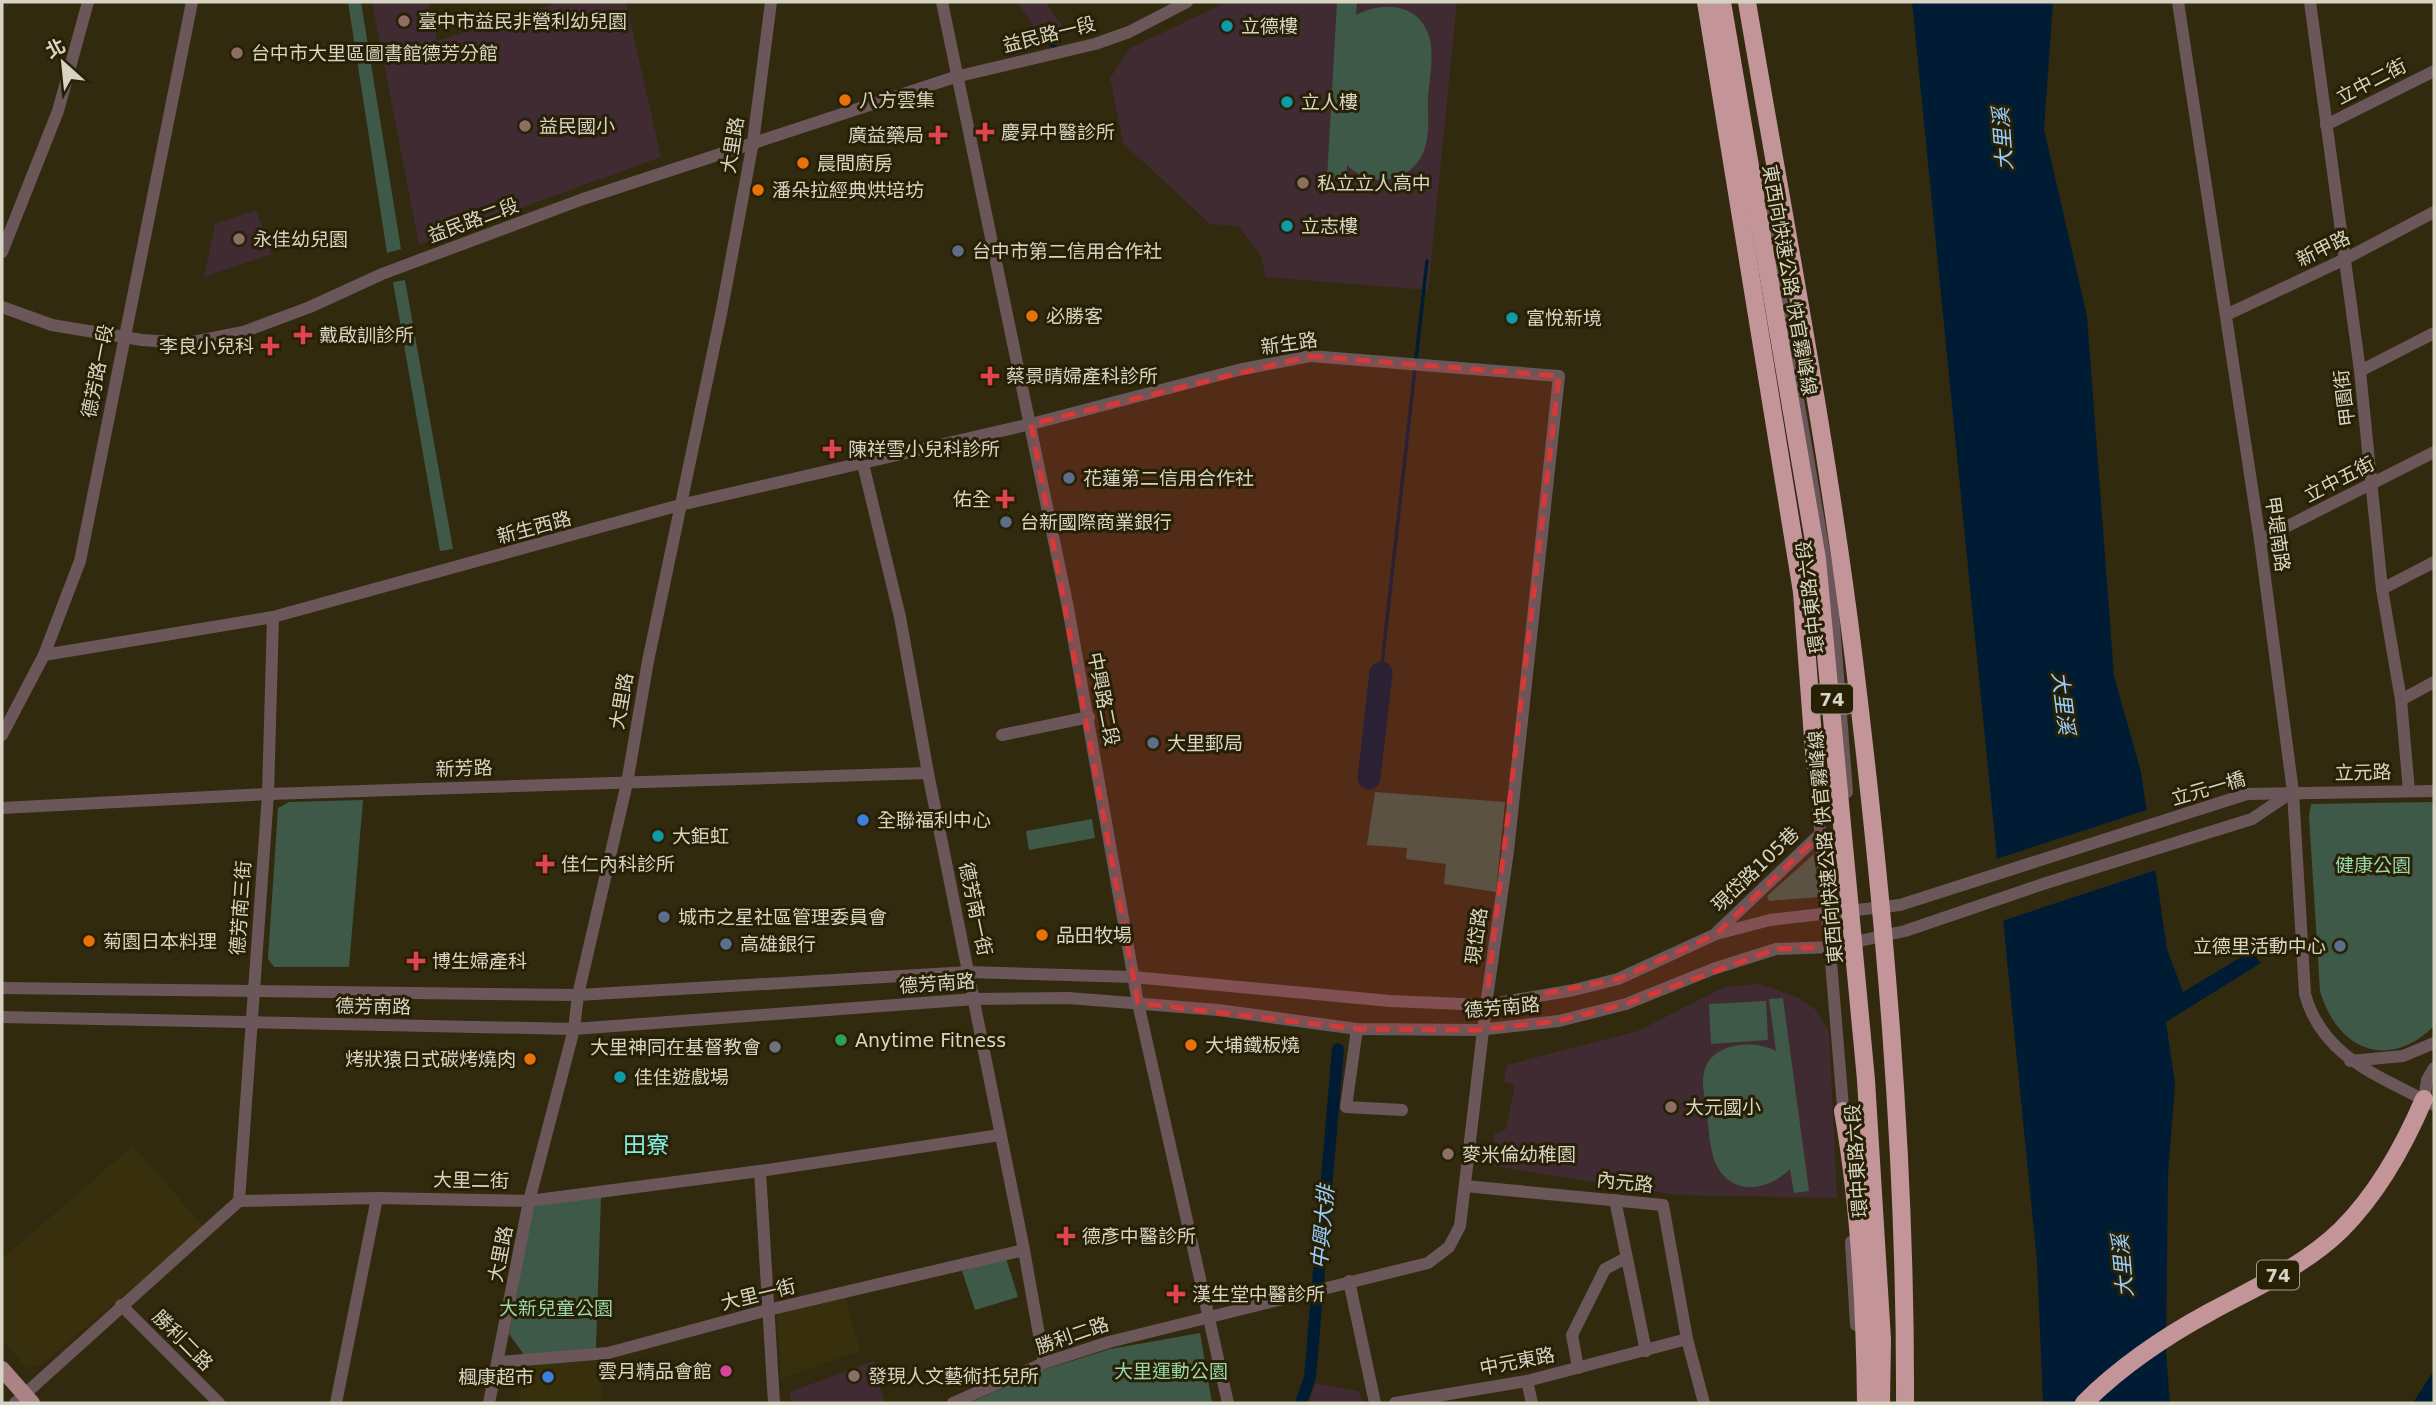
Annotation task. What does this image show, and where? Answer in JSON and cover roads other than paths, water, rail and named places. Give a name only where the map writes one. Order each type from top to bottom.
[{"type":"highway","points":[[1704,2],[1802,592],[1815,764]]},
{"type":"highway","name":"東西向快速公路 快官霧峰線","points":[[1721,2],[1817,559],[1866,1080],[1882,1339],[1881,1403]]},
{"type":"highway","name":"東西向快速公路 快官霧峰線","points":[[1747,2],[1831,498],[1857,685],[1895,1078],[1905,1403]]},
{"type":"highway","name":"74","points":[[2084,1403],[2120,1371],[2174,1333],[2300,1262],[2337,1234],[2375,1190],[2429,1102]]},
{"type":"highway","points":[[1843,1111],[1853,1165],[1866,1339],[1866,1403]]},
{"type":"main road","points":[[2,1369],[24,1400]]},
{"type":"street","points":[[2,251],[58,111],[88,2]]},
{"type":"street","name":"德芳路一段","points":[[2,735],[44,655],[80,561],[191,2]]},
{"type":"street","name":"大里路","points":[[489,1403],[529,1201],[574,1029],[578,995],[627,783],[753,142],[771,2]]},
{"type":"street","name":"中興路二段","points":[[942,2],[955,77],[977,163],[1089,717],[1138,1003],[1228,1403]]},
{"type":"street","name":"益民路一段","points":[[955,77],[1095,44],[1129,32],[1187,2]]},
{"type":"street","name":"環中東路六段","points":[[1730,2],[1832,599],[1861,939],[1887,1338],[1888,1403]]},
{"type":"street","name":"甲堤南路","points":[[2178,2],[2260,540],[2292,792],[2305,994],[2317,1024],[2337,1050],[2350,1061],[2429,1102]]},
{"type":"street","name":"甲園街","points":[[2310,2],[2360,371],[2382,589],[2401,699],[2409,791]]},
{"type":"street","name":"立中二街","points":[[2326,125],[2434,71]]},
{"type":"street","name":"益民路二段","points":[[2,307],[52,325],[123,337],[188,343],[243,332],[456,246],[583,199],[955,77]]},
{"type":"street","name":"新甲路","points":[[2226,315],[2345,259],[2434,212]]},
{"type":"street","points":[[2360,371],[2434,333]]},
{"type":"street","name":"新生路","points":[[1031,424],[1238,370],[1310,356],[1559,376]]},
{"type":"street","name":"現岱路","points":[[1207,1315],[1429,1263],[1449,1247],[1460,1226],[1486,1005],[1508,851],[1559,376]]},
{"type":"street","name":"新生西路","points":[[44,655],[273,617],[680,505],[1031,424]]},
{"type":"street","name":"立中五街","points":[[2260,540],[2434,452]]},
{"type":"street","name":"德芳南一街","points":[[863,464],[900,617],[1044,1363]]},
{"type":"street","points":[[2382,589],[2434,562]]},
{"type":"street","name":"德芳南三街","points":[[239,1201],[268,794],[273,617]]},
{"type":"street","points":[[2401,699],[2434,682]]},
{"type":"street","points":[[1002,735],[1089,717]]},
{"type":"street","name":"環中東路六段","points":[[1815,764],[1832,947],[1843,1111],[1857,1403]]},
{"type":"street","name":"新芳路","points":[[2,808],[268,794],[928,773]]},
{"type":"street","name":"立元路","points":[[2292,792],[2434,791]]},
{"type":"street","name":"立元一橋","points":[[1861,939],[1905,932],[2046,883],[2240,823],[2271,799],[2292,792]]},
{"type":"street","name":"立元一橋","points":[[1858,912],[1900,905],[2236,797],[2271,799]]},
{"type":"street","name":"現岱路105巷","points":[[1716,934],[1821,833]]},
{"type":"street","name":"德芳南路","points":[[2,988],[578,995],[969,972],[1133,977],[1390,1001],[1486,1005],[1574,990],[1618,979],[1716,934],[1770,920],[1858,912]]},
{"type":"street","name":"德芳南路","points":[[2,1017],[38,1015],[251,1024],[574,1029],[975,999],[1069,998],[1138,1003],[1357,1029],[1485,1029],[1559,1021],[1626,1004],[1713,969],[1776,949],[1832,947],[1861,939]]},
{"type":"street","points":[[1357,1029],[1346,1107],[1402,1110]]},
{"type":"street","points":[[2350,1061],[2403,1056],[2434,1043]]},
{"type":"street","points":[[2429,1102],[2427,1080],[2434,1068]]},
{"type":"street","name":"大里二街","points":[[239,1201],[377,1198],[529,1201],[760,1171],[1000,1135]]},
{"type":"street","points":[[760,1171],[774,1403]]},
{"type":"street","name":"內元路","points":[[1465,1186],[1663,1205],[1688,1339],[1704,1403]]},
{"type":"street","points":[[336,1403],[377,1198]]},
{"type":"street","points":[[1615,1200],[1646,1351]]},
{"type":"street","points":[[24,1400],[121,1305],[239,1201]]},
{"type":"street","name":"大里一街","points":[[499,1362],[608,1353],[768,1310],[1024,1250]]},
{"type":"street","points":[[1578,1368],[1572,1335],[1605,1269],[1626,1258]]},
{"type":"street","points":[[1349,1281],[1375,1403]]},
{"type":"street","name":"勝利二路","points":[[121,1305],[219,1403]]},
{"type":"street","name":"勝利二路","points":[[953,1403],[1044,1363],[1207,1315]]},
{"type":"street","name":"中元東路","points":[[1395,1403],[1528,1381],[1688,1339]]},
{"type":"street","points":[[1528,1381],[1532,1403]]},
{"type":"water","name":"大里溪","points":[[1912,2],[2053,2],[2044,129],[2087,316],[2114,676],[2141,772],[2167,949],[2183,992],[2251,951],[2261,963],[2166,1022],[2175,1084],[2168,1174],[2166,1352],[2170,1403],[2043,1403],[2037,1262]]},
{"type":"water","points":[[2434,1370],[2434,1403],[2413,1403]]},
{"type":"waterway","points":[[1038,36],[1055,47]]},
{"type":"waterway","points":[[1381,673],[1427,261]]},
{"type":"waterway","points":[[1369,778],[1381,673]]},
{"type":"waterway","name":"中興大排","points":[[1301,1403],[1310,1377],[1338,1049]]},
{"type":"place","name":"臺中市益民非營利幼兒園","points":[[404,21]]},
{"type":"place","name":"立德樓","points":[[1227,26]]},
{"type":"place","name":"台中市大里區圖書館德芳分館","points":[[237,53]]},
{"type":"place","name":"八方雲集","points":[[845,100]]},
{"type":"place","name":"立人樓","points":[[1287,102]]},
{"type":"place","name":"益民國小","points":[[525,126]]},
{"type":"place","name":"慶昇中醫診所","points":[[985,132]]},
{"type":"place","name":"廣益藥局","points":[[938,135]]},
{"type":"place","name":"晨間廚房","points":[[803,163]]},
{"type":"place","name":"私立立人高中","points":[[1303,183]]},
{"type":"place","name":"潘朵拉經典烘培坊","points":[[758,190]]},
{"type":"place","name":"立志樓","points":[[1287,226]]},
{"type":"place","name":"永佳幼兒園","points":[[239,239]]},
{"type":"place","name":"台中市第二信用合作社","points":[[958,251]]},
{"type":"place","name":"必勝客","points":[[1032,316]]},
{"type":"place","name":"富悅新境","points":[[1512,318]]},
{"type":"place","name":"戴啟訓診所","points":[[303,335]]},
{"type":"place","name":"李良小兒科","points":[[270,346]]},
{"type":"place","name":"蔡景晴婦產科診所","points":[[990,376]]},
{"type":"place","name":"陳祥雪小兒科診所","points":[[832,449]]},
{"type":"place","name":"花蓮第二信用合作社","points":[[1069,478]]},
{"type":"place","name":"佑全","points":[[1005,499]]},
{"type":"place","name":"台新國際商業銀行","points":[[1006,522]]},
{"type":"place","name":"大里郵局","points":[[1153,743]]},
{"type":"place","name":"全聯福利中心","points":[[863,820]]},
{"type":"place","name":"大鉅虹","points":[[658,836]]},
{"type":"place","name":"佳仁內科診所","points":[[545,864]]},
{"type":"place","name":"城市之星社區管理委員會","points":[[664,917]]},
{"type":"place","name":"品田牧場","points":[[1042,935]]},
{"type":"place","name":"菊園日本料理","points":[[89,941]]},
{"type":"place","name":"高雄銀行","points":[[726,944]]},
{"type":"place","name":"立德里活動中心","points":[[2340,946]]},
{"type":"place","name":"博生婦產科","points":[[416,961]]},
{"type":"place","name":"Anytime Fitness","points":[[841,1040]]},
{"type":"place","name":"大埔鐵板燒","points":[[1191,1045]]},
{"type":"place","name":"大里神同在基督教會","points":[[775,1047]]},
{"type":"place","name":"烤狀猿日式碳烤燒肉","points":[[530,1059]]},
{"type":"place","name":"佳佳遊戲場","points":[[620,1077]]},
{"type":"place","name":"大元國小","points":[[1671,1107]]},
{"type":"place","name":"麥米倫幼稚園","points":[[1448,1154]]},
{"type":"place","name":"德彥中醫診所","points":[[1066,1236]]},
{"type":"place","name":"漢生堂中醫診所","points":[[1176,1294]]},
{"type":"place","name":"雲月精品會館","points":[[726,1371]]},
{"type":"place","name":"發現人文藝術托兒所","points":[[854,1376]]},
{"type":"place","name":"楓康超市","points":[[548,1377]]},
{"type":"district","name":"田寮","points":[[646,1145]]},
{"type":"park label","name":"健康公園","points":[[2373,865]]},
{"type":"park label","name":"大新兒童公園","points":[[556,1308]]},
{"type":"park label","name":"大里運動公園","points":[[1171,1371]]}]
